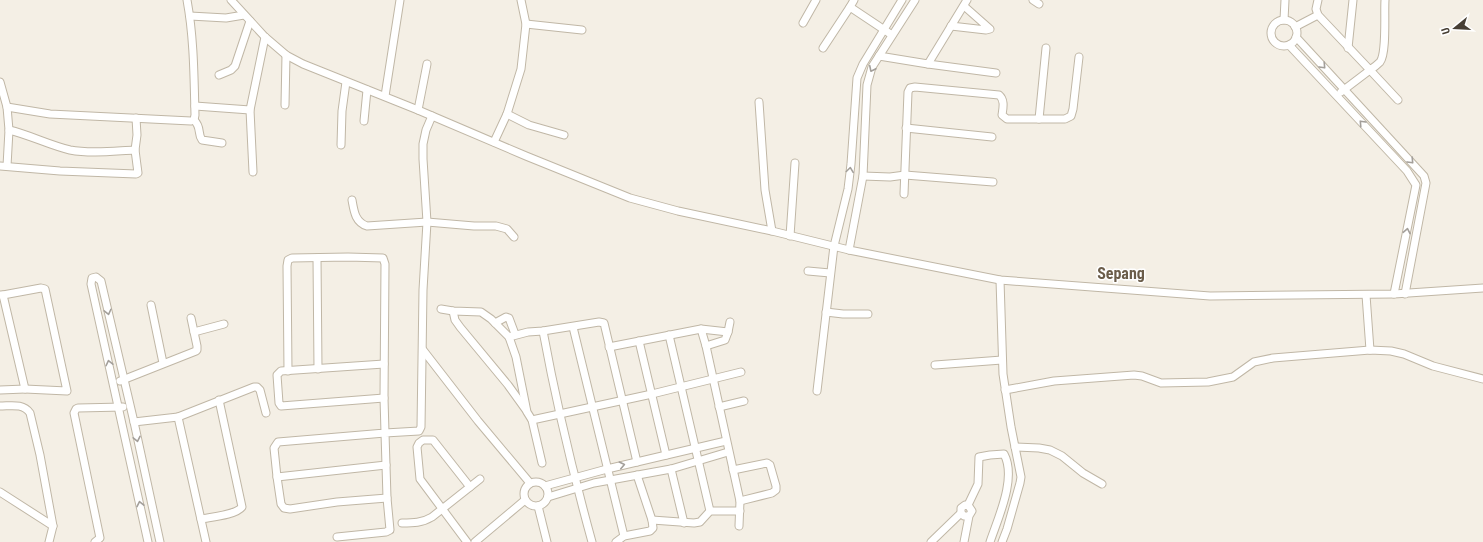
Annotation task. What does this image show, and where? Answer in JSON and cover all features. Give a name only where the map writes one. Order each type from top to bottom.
[{"type":"street","points":[[187,0],[190,16],[194,73],[194,120],[200,128],[200,138],[202,140],[222,143]]},
{"type":"street","points":[[232,0],[265,37],[286,55],[303,64],[385,96],[630,198],[849,250],[1000,280],[1210,296],[1405,294],[1483,288]]},
{"type":"street","points":[[385,96],[400,0]]},
{"type":"street","points":[[494,142],[507,114],[521,69],[526,24],[521,0]]},
{"type":"street","points":[[823,48],[854,0]]},
{"type":"street","points":[[817,391],[834,246],[848,189],[857,78],[859,71],[902,0]]},
{"type":"street","points":[[849,250],[863,176],[869,75],[872,67],[915,0]]},
{"type":"street","points":[[1284,20],[1285,0]]},
{"type":"street","points":[[1318,0],[1316,9],[1318,15],[1398,100]]},
{"type":"street","points":[[1348,48],[1353,0]]},
{"type":"street","points":[[1337,96],[1370,70],[1380,61],[1382,57],[1384,48],[1384,0]]},
{"type":"street","points":[[803,23],[815,1]]},
{"type":"street","points":[[928,64],[951,26],[965,3],[990,29],[986,30],[951,26]]},
{"type":"street","points":[[850,8],[884,28],[892,35]]},
{"type":"street","points":[[190,16],[226,18],[244,15]]},
{"type":"street","points":[[1295,27],[1318,15]]},
{"type":"street","points":[[1296,37],[1289,45],[1282,46],[1276,43],[1271,34],[1275,24],[1284,20],[1291,22],[1295,27],[1296,37],[1424,176],[1426,183],[1423,202],[1405,294]]},
{"type":"street","points":[[219,75],[231,70],[235,66],[250,21]]},
{"type":"street","points":[[526,24],[582,30]]},
{"type":"street","points":[[253,172],[250,110],[265,37]]},
{"type":"street","points":[[1289,45],[1412,178],[1416,185],[1394,294]]},
{"type":"street","points":[[1039,119],[1046,48]]},
{"type":"street","points":[[285,105],[286,55]]},
{"type":"street","points":[[879,56],[996,73]]},
{"type":"street","points":[[904,194],[908,92],[910,88],[915,87],[999,96],[1002,98],[1003,102],[1002,115],[1004,118],[1012,120],[1065,119],[1071,116],[1073,109],[1079,57]]},
{"type":"street","points":[[418,110],[427,64]]},
{"type":"street","points":[[0,82],[7,107],[8,130],[4,166],[60,171],[136,174],[138,173],[135,150],[137,135],[136,118]]},
{"type":"street","points":[[341,145],[342,111],[346,82]]},
{"type":"street","points":[[364,121],[367,90]]},
{"type":"street","points":[[759,102],[765,190],[772,231]]},
{"type":"street","points":[[856,104],[867,104]]},
{"type":"street","points":[[195,106],[250,110]]},
{"type":"street","points":[[7,107],[50,114],[106,118],[136,118],[185,122],[194,120]]},
{"type":"street","points":[[507,114],[529,125],[564,135]]},
{"type":"street","points":[[387,498],[338,502],[290,509],[284,508],[281,504],[274,448],[276,443],[420,430],[423,350],[423,290],[427,222],[422,159],[426,130],[432,116]]},
{"type":"street","points":[[906,128],[992,137]]},
{"type":"street","points":[[8,130],[75,150],[106,152],[135,150]]},
{"type":"street","points":[[790,236],[795,163]]},
{"type":"street","points":[[863,176],[890,177],[905,175],[993,182]]},
{"type":"street","points":[[848,189],[860,192]]},
{"type":"street","points":[[352,200],[354,212],[361,224],[367,226],[427,222],[502,227],[507,229],[514,237]]},
{"type":"street","points":[[1413,200],[1423,202]]},
{"type":"street","points":[[843,213],[855,216]]},
{"type":"street","points":[[288,371],[288,260],[292,258],[383,258],[385,264],[384,398],[387,498],[390,530],[386,532],[336,537]]},
{"type":"street","points":[[317,258],[318,369]]},
{"type":"street","points":[[1401,261],[1411,262]]},
{"type":"street","points":[[808,271],[830,273]]},
{"type":"street","points":[[148,542],[114,382],[91,284],[92,278],[96,277],[101,281],[160,542]]},
{"type":"street","points":[[1000,280],[1002,360],[1005,390],[1020,472],[1020,483],[1002,542]]},
{"type":"street","points":[[0,390],[25,389],[68,391],[45,289],[41,288],[2,295],[25,389]]},
{"type":"street","points":[[1366,295],[1370,350]]},
{"type":"street","points":[[151,305],[163,363]]},
{"type":"street","points":[[441,309],[481,312],[512,336],[600,322],[604,323],[621,401],[637,462]]},
{"type":"street","points":[[453,311],[455,320],[460,327],[508,384],[532,420],[542,463]]},
{"type":"street","points":[[826,312],[868,314]]},
{"type":"street","points":[[496,323],[506,317],[509,318],[527,412]]},
{"type":"street","points":[[114,382],[123,380],[197,350],[191,318]]},
{"type":"street","points":[[706,346],[725,340],[730,322]]},
{"type":"street","points":[[194,332],[224,324]]},
{"type":"street","points":[[573,327],[624,536]]},
{"type":"street","points":[[609,347],[700,329],[728,332]]},
{"type":"street","points":[[700,329],[706,346],[728,452],[740,501],[739,526]]},
{"type":"street","points":[[543,331],[551,374],[577,488],[592,542]]},
{"type":"street","points":[[669,335],[710,511]]},
{"type":"street","points":[[639,341],[666,455]]},
{"type":"street","points":[[423,350],[478,421],[530,483]]},
{"type":"street","points":[[1005,390],[1054,381],[1134,375],[1142,376],[1161,383],[1208,382],[1233,376],[1254,362],[1273,358],[1370,350],[1391,350],[1433,366],[1483,379]]},
{"type":"street","points":[[935,365],[1002,360]]},
{"type":"street","points":[[384,364],[281,371],[277,375],[279,403],[281,406],[384,398]]},
{"type":"street","points":[[532,420],[652,394],[742,372]]},
{"type":"street","points":[[134,422],[178,417],[249,388],[257,387],[260,390],[266,413]]},
{"type":"street","points":[[201,519],[232,513],[240,510],[242,507],[218,400]]},
{"type":"street","points":[[719,407],[744,401]]},
{"type":"street","points":[[0,406],[22,406],[27,408],[30,413],[54,526],[49,542]]},
{"type":"street","points":[[99,540],[74,413],[78,408],[119,408],[130,406]]},
{"type":"street","points":[[178,417],[206,542]]},
{"type":"street","points":[[467,542],[420,479],[417,453],[419,443],[423,440],[433,440],[470,488]]},
{"type":"street","points":[[545,486],[607,469],[726,441]]},
{"type":"street","points":[[1015,447],[1050,450],[1062,456],[1083,473],[1102,484]]},
{"type":"street","points":[[548,497],[547,489],[540,482],[530,483],[524,491],[525,500],[530,505],[538,506],[544,503],[548,497],[577,488],[610,480],[670,469],[728,452]]},
{"type":"street","points":[[931,542],[961,513],[961,508],[968,505],[978,484],[979,457],[1004,454],[1008,466],[1008,484],[990,542]]},
{"type":"street","points":[[733,470],[767,463],[770,465],[776,486],[776,490],[772,493],[740,501]]},
{"type":"street","points":[[277,477],[386,465]]},
{"type":"street","points":[[670,469],[684,523]]},
{"type":"street","points":[[616,542],[624,536],[650,531],[652,528],[652,520],[637,475]]},
{"type":"street","points":[[402,523],[415,524],[424,522],[443,509],[480,479]]},
{"type":"street","points":[[0,492],[54,526]]},
{"type":"street","points":[[475,542],[525,500]]},
{"type":"street","points":[[964,542],[969,516],[972,512],[968,505]]},
{"type":"street","points":[[538,506],[547,542]]},
{"type":"street","points":[[652,520],[694,523],[700,522],[710,511],[740,511]]},
{"type":"street","points":[[961,513],[964,516],[969,516]]},
{"type":"district","name":"Sepang","points":[[1121,273]]}]
